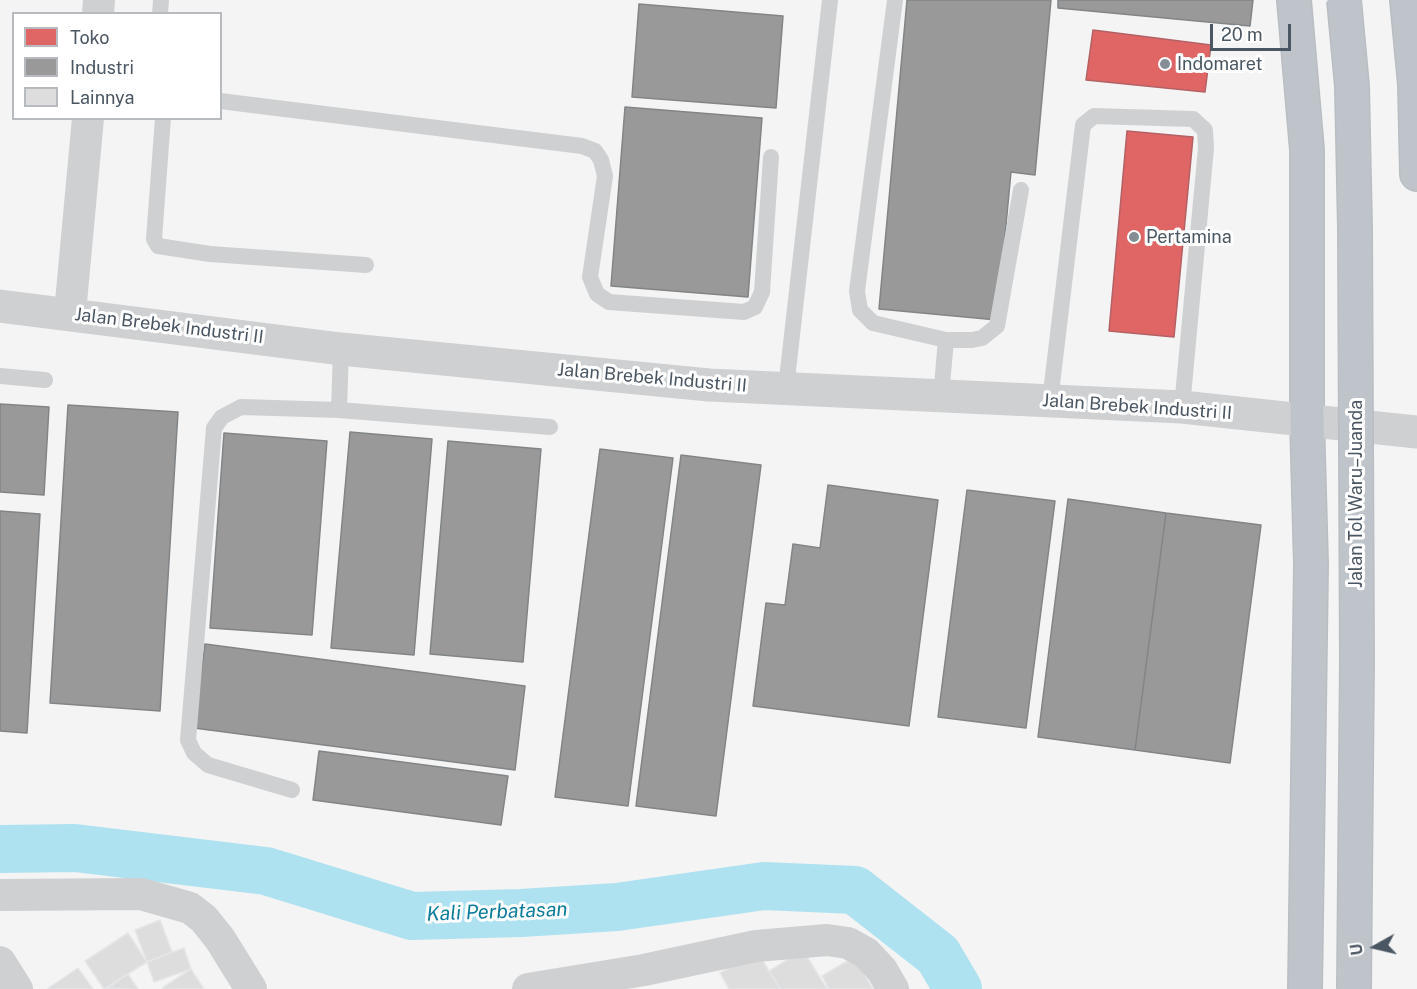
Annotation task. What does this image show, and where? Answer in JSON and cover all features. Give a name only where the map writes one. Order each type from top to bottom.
[{"type":"highway","points":[[1294,0],[1307,150],[1307,419],[1311,565],[1305,989]]},
{"type":"highway","name":"Jalan Tol Waru–Juanda","points":[[1344,0],[1352,86],[1356,229],[1357,660],[1354,989]]},
{"type":"highway","points":[[1407,0],[1414,84],[1417,174]]},
{"type":"street","points":[[70,313],[88,120]]},
{"type":"street","name":"Jalan Brebek Industri II","points":[[0,306],[70,313],[341,349],[709,385],[1182,407],[1417,432]]},
{"type":"street","points":[[0,895],[141,894],[190,908],[204,918],[220,939],[250,989]]},
{"type":"street","points":[[528,989],[650,980],[756,946],[827,940],[848,943],[866,953],[882,970],[893,989]]},
{"type":"street","points":[[0,962],[17,989]]},
{"type":"lane","points":[[786,388],[830,0]]},
{"type":"lane","points":[[895,0],[857,291],[860,310],[873,323],[946,340],[982,338],[997,326],[1021,190]]},
{"type":"lane","points":[[222,101],[582,146],[595,151],[601,160],[605,176],[590,277],[597,294],[609,302],[744,312],[755,307],[762,292],[771,157]]},
{"type":"lane","points":[[1050,401],[1083,125],[1094,116],[1193,119],[1205,130],[1206,148],[1182,407]]},
{"type":"lane","points":[[163,120],[154,239],[158,246],[210,254],[366,265]]},
{"type":"lane","points":[[941,396],[946,340]]},
{"type":"lane","points":[[339,410],[341,349]]},
{"type":"lane","points":[[0,376],[45,380]]},
{"type":"lane","points":[[292,790],[208,765],[194,753],[189,740],[214,428],[222,417],[241,407],[339,410],[550,427]]},
{"type":"building: Toko","points":[[1093,30],[1211,45],[1205,92],[1086,80]]},
{"type":"building: Toko","points":[[1127,131],[1193,137],[1174,337],[1109,331]]},
{"type":"building: Industri","points":[[907,0],[1051,0],[1035,175],[1011,172],[997,320],[879,309]]},
{"type":"building: Industri","points":[[1058,0],[1253,0],[1250,26],[1058,8]]},
{"type":"building: Industri","points":[[639,4],[783,16],[776,108],[632,97]]},
{"type":"building: Industri","points":[[625,107],[762,118],[748,297],[611,286]]},
{"type":"building: Industri","points":[[0,404],[49,407],[44,495],[0,492]]},
{"type":"building: Industri","points":[[68,405],[178,412],[160,711],[50,703]]},
{"type":"building: Industri","points":[[350,432],[432,439],[414,655],[331,648]]},
{"type":"building: Industri","points":[[224,433],[327,441],[312,635],[210,628]]},
{"type":"building: Industri","points":[[448,441],[541,449],[523,662],[430,654]]},
{"type":"building: Industri","points":[[600,449],[673,458],[628,806],[555,797]]},
{"type":"building: Industri","points":[[681,455],[761,465],[716,816],[636,806]]},
{"type":"building: Industri","points":[[828,485],[938,500],[909,726],[753,706],[766,603],[785,605],[793,544],[820,548]]},
{"type":"building: Industri","points":[[967,490],[1055,501],[1026,728],[938,717]]},
{"type":"building: Industri","points":[[1068,499],[1166,513],[1135,750],[1038,737]]},
{"type":"building: Industri","points":[[0,511],[40,514],[27,733],[0,731]]},
{"type":"building: Industri","points":[[1166,513],[1261,525],[1230,763],[1135,750]]},
{"type":"building: Industri","points":[[205,644],[525,686],[515,770],[194,728]]},
{"type":"building: Industri","points":[[319,751],[508,776],[501,825],[313,800]]},
{"type":"building: Lainnya","points":[[160,920],[172,952],[147,962],[135,930]]},
{"type":"building: Lainnya","points":[[128,933],[147,962],[104,989],[85,961]]},
{"type":"building: Lainnya","points":[[184,948],[191,969],[154,982],[147,962]]},
{"type":"building: Lainnya","points":[[803,950],[827,989],[780,989],[769,971]]},
{"type":"building: Lainnya","points":[[757,951],[780,989],[729,989],[720,973]]},
{"type":"building: Lainnya","points":[[854,957],[873,989],[829,989],[822,976]]},
{"type":"building: Lainnya","points":[[78,968],[93,989],[47,989]]},
{"type":"building: Lainnya","points":[[191,969],[204,989],[162,988]]},
{"type":"building: Lainnya","points":[[128,974],[138,989],[106,989]]},
{"type":"waterway","name":"Kali Perbatasan","points":[[0,849],[75,848],[266,871],[412,916],[617,907],[764,886],[855,890],[938,955],[958,989]]},
{"type":"place","name":"Indomaret","points":[[1165,64]]},
{"type":"place","name":"Pertamina","points":[[1134,237]]}]
